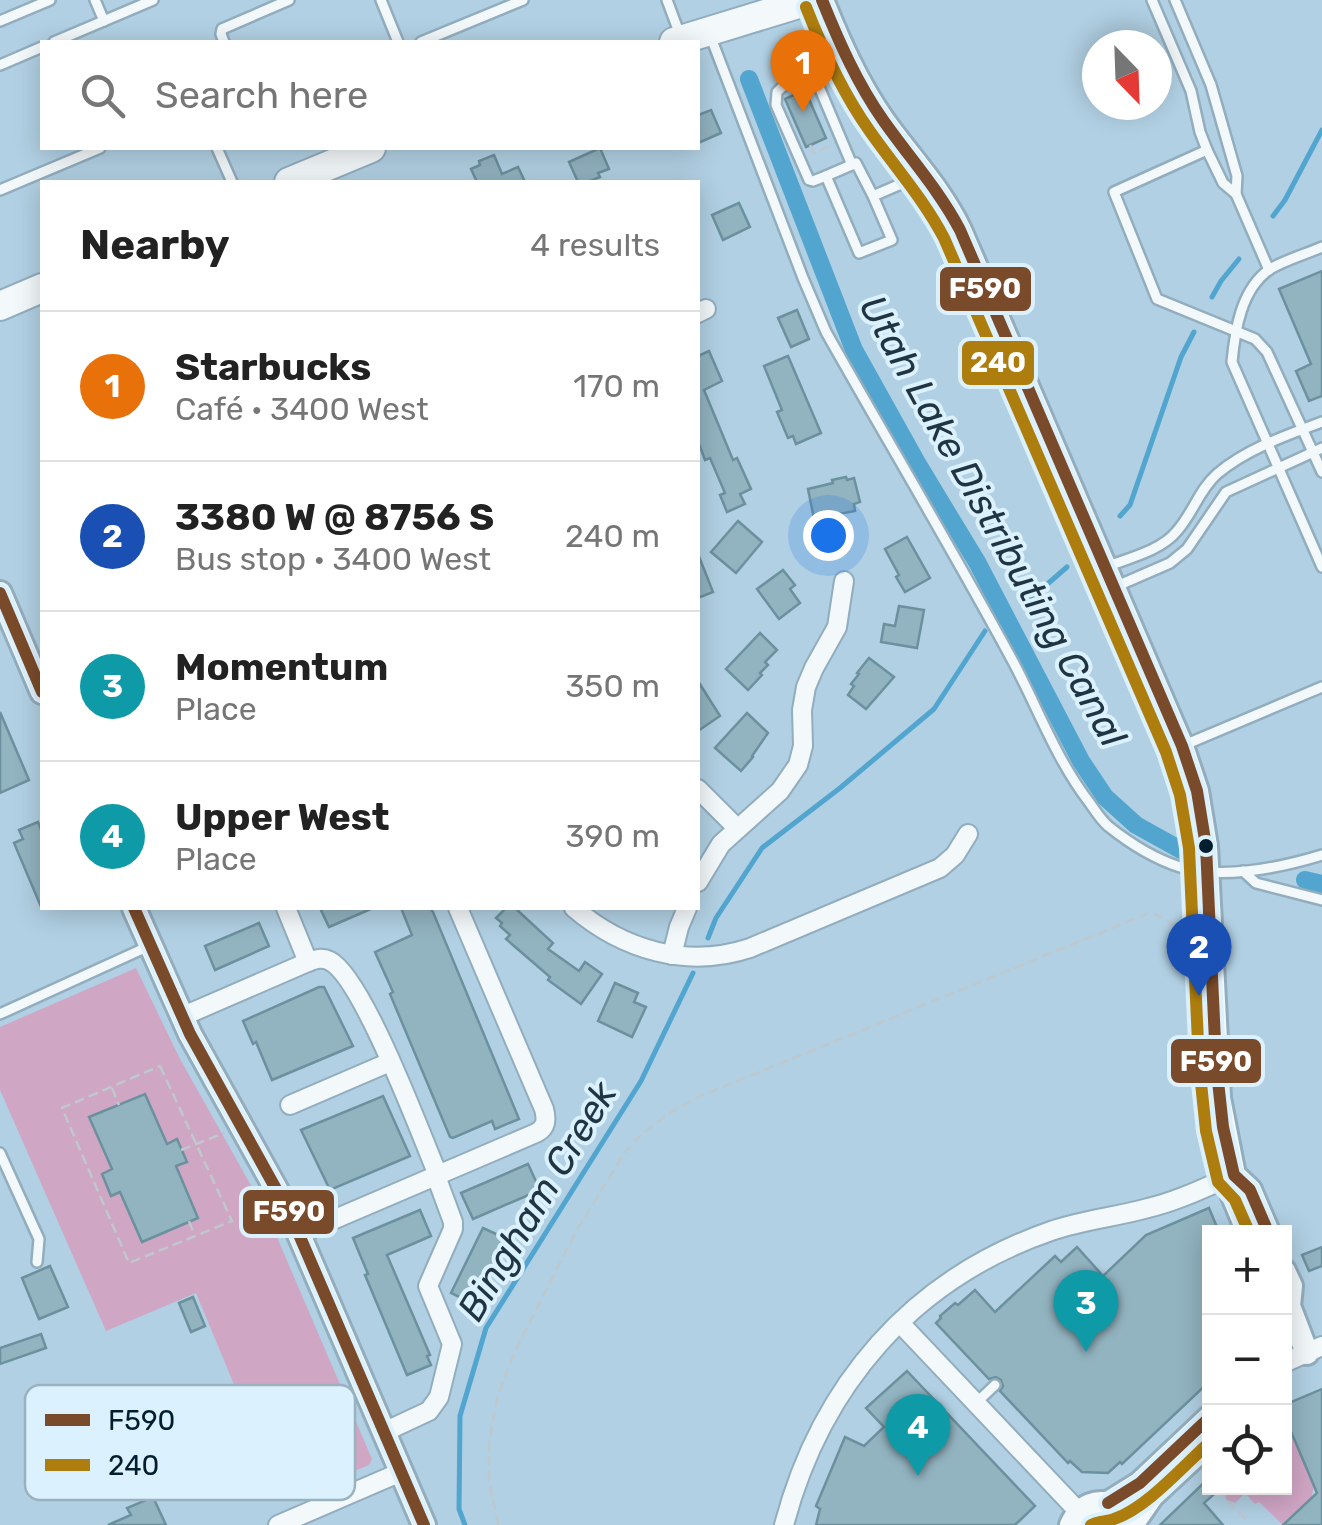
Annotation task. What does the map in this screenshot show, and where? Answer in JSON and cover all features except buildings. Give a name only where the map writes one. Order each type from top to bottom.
[{"type":"main road","points":[[689,38],[811,0]]},
{"type":"main road","points":[[294,180],[366,150]]},
{"type":"main road","points":[[0,306],[40,289]]},
{"type":"street","points":[[822,0],[860,84],[945,201],[960,230],[1182,746],[1200,808],[1208,872],[1219,1098],[1234,1175],[1232,1196],[1245,1225]]},
{"type":"street","points":[[700,878],[712,856],[780,791],[798,766],[806,687],[836,627],[844,581]]},
{"type":"street","points":[[0,593],[40,687]]},
{"type":"street","points":[[700,791],[737,828]]},
{"type":"street","points":[[577,910],[625,942],[672,955],[709,957],[750,948],[940,868],[968,834]]},
{"type":"street","points":[[135,910],[181,1017],[300,1234],[424,1525]]},
{"type":"street","points":[[287,910],[308,962]]},
{"type":"street","points":[[300,1234],[536,1133],[546,1123],[544,1109],[459,910]]},
{"type":"street","points":[[672,955],[686,910]]},
{"type":"street","points":[[181,1017],[324,958],[338,968],[364,1004],[453,1222],[428,1286],[452,1348],[439,1396],[424,1414],[384,1432]]},
{"type":"street","points":[[290,1104],[390,1062]]},
{"type":"street","points":[[1234,1175],[1250,1190],[1265,1225]]},
{"type":"street","points":[[784,1525],[801,1471],[829,1410],[868,1354],[930,1296],[963,1272],[1021,1242],[1054,1230],[1166,1203],[1234,1175]]},
{"type":"street","points":[[1292,1312],[1314,1349]]},
{"type":"street","points":[[900,1323],[976,1403],[1075,1518],[1092,1504],[1108,1503],[1140,1482],[1202,1424]]},
{"type":"street","points":[[1108,1503],[1123,1511],[1132,1525],[1152,1496],[1202,1449]]},
{"type":"street","points":[[355,1492],[402,1472]]},
{"type":"street","points":[[278,1525],[336,1500]]},
{"type":"lane","points":[[0,21],[50,0]]},
{"type":"lane","points":[[95,0],[104,21]]},
{"type":"lane","points":[[59,40],[154,0]]},
{"type":"lane","points":[[223,40],[222,29],[289,0]]},
{"type":"lane","points":[[381,0],[397,40]]},
{"type":"lane","points":[[426,40],[523,0]]},
{"type":"lane","points":[[667,0],[689,38]]},
{"type":"lane","points":[[1152,0],[1191,91],[1207,150],[1224,183],[1236,194],[1269,270]]},
{"type":"lane","points":[[1175,0],[1210,85],[1237,176],[1236,194]]},
{"type":"lane","points":[[0,66],[40,48]]},
{"type":"lane","points":[[700,61],[826,332],[1012,659],[1046,734],[1075,784],[1104,823],[1135,845],[1179,867],[1208,872],[1243,872],[1322,855]]},
{"type":"lane","points":[[826,176],[859,254],[892,240],[856,163],[852,165],[826,176],[813,181],[809,180],[776,105],[776,92],[782,86],[803,78],[817,82],[852,165]]},
{"type":"lane","points":[[0,190],[95,150]]},
{"type":"lane","points":[[218,150],[231,180]]},
{"type":"lane","points":[[1207,150],[1114,192],[1157,299],[1256,339],[1267,352],[1301,430],[1317,449],[1322,472]]},
{"type":"lane","points":[[873,196],[926,174]]},
{"type":"lane","points":[[1322,247],[1269,270],[1247,297],[1235,330],[1232,362],[1322,567]]},
{"type":"lane","points":[[1110,577],[1177,532],[1206,485],[1227,467],[1322,422]]},
{"type":"lane","points":[[1110,577],[1170,563],[1187,549],[1226,492],[1317,449]]},
{"type":"lane","points":[[1227,467],[1238,484]]},
{"type":"lane","points":[[1182,746],[1322,687]]},
{"type":"lane","points":[[1243,872],[1256,884],[1322,900]]},
{"type":"lane","points":[[0,1014],[150,946]]},
{"type":"lane","points":[[0,1153],[39,1240],[37,1262]]},
{"type":"lane","points":[[976,1403],[994,1385]]},
{"type":"path","points":[[810,145],[814,152],[838,142]]},
{"type":"path","points":[[498,1525],[490,1480],[489,1442],[498,1395],[515,1351],[577,1230],[625,1152],[643,1132],[696,1098],[1149,913],[1177,928],[1210,930]]},
{"type":"path","points":[[160,1066],[232,1221],[129,1263],[62,1108],[112,1087],[160,1066]]},
{"type":"path","points":[[112,1087],[119,1104]]},
{"type":"path","points":[[182,1150],[226,1132]]},
{"type":"path","points":[[97,1190],[107,1186]]},
{"type":"path","points":[[188,1222],[195,1236]]},
{"type":"path","points":[[1224,1495],[1246,1520]]},
{"type":"shaded area","points":[[136,968],[179,1057],[267,1214],[340,1385],[234,1385],[196,1293],[106,1331],[0,1090],[0,1027]]},
{"type":"shaded area","points":[[355,1419],[372,1459],[369,1465],[355,1471]]},
{"type":"shaded area","points":[[1292,1432],[1314,1486],[1311,1499],[1283,1525],[1259,1502],[1255,1504],[1247,1495],[1292,1495]]},
{"type":"shaded area","points":[[1224,1495],[1243,1495],[1235,1503]]},
{"type":"waterway","name":"Utah Lake Distributing Canal","points":[[749,79],[854,350],[977,562],[1081,761],[1105,797],[1136,825],[1181,850]]},
{"type":"waterway","name":"Bingham Creek","points":[[1273,216],[1322,130]]},
{"type":"waterway","name":"Bingham Creek","points":[[1212,297],[1239,259]]},
{"type":"waterway","name":"Bingham Creek","points":[[1120,516],[1130,505],[1181,357],[1194,332]]},
{"type":"waterway","name":"Bingham Creek","points":[[1029,600],[1067,567]]},
{"type":"waterway","name":"Bingham Creek","points":[[708,938],[716,918],[762,848],[934,709],[985,631]]},
{"type":"waterway","name":"Utah Lake Distributing Canal","points":[[1305,880],[1322,884]]},
{"type":"waterway","name":"Bingham Creek","points":[[465,1525],[459,1509],[460,1416],[486,1328],[641,1081],[693,973]]},
{"type":"transit line","name":"F590","points":[[822,0],[865,92],[960,230],[1182,746],[1197,791],[1206,846],[1216,1063],[1223,1127],[1234,1175],[1250,1190],[1265,1225]]},
{"type":"transit line","name":"240","points":[[806,7],[850,101],[944,238],[1166,752],[1180,795],[1189,848],[1206,1131],[1218,1182],[1235,1200],[1246,1225]]},
{"type":"transit line","name":"F590","points":[[0,593],[40,687]]},
{"type":"transit line","name":"F590","points":[[135,910],[190,1034],[291,1216],[424,1525]]},
{"type":"transit line","name":"F590","points":[[1108,1503],[1140,1483],[1202,1425]]},
{"type":"transit line","name":"240","points":[[1091,1525],[1139,1506],[1202,1450]]},
{"type":"place","name":"Starbucks","points":[[803,112]]},
{"type":"place","name":"3380 W @ 8756 S","points":[[1199,996]]},
{"type":"place","name":"Momentum","points":[[1086,1352]]},
{"type":"place","name":"Upper West","points":[[918,1476]]}]
